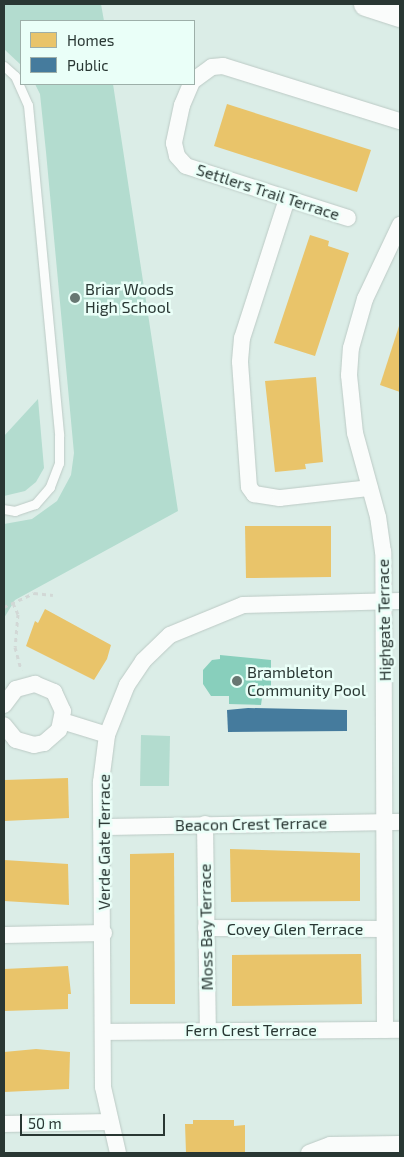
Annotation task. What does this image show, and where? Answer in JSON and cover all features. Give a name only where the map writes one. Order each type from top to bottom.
[{"type":"main road","points":[[366,4],[400,15]]},
{"type":"street","points":[[195,79],[212,67],[222,66],[400,121]]},
{"type":"street","name":"Settlers Trail Terrace","points":[[191,85],[176,127],[174,143],[177,156],[186,166],[348,218]]},
{"type":"street","points":[[287,199],[242,338],[240,362],[249,487],[254,494],[280,498],[369,488]]},
{"type":"street","name":"Highgate Terrace","points":[[393,1030],[384,929],[393,822],[393,601],[381,534],[358,453],[351,406],[351,348],[368,290],[400,225]]},
{"type":"street","name":"Verde Gate Terrace","points":[[118,1153],[103,1088],[104,933],[101,782],[107,735],[127,685],[143,661],[170,635],[192,624],[251,605],[393,601]]},
{"type":"street","points":[[4,705],[8,696],[25,685],[40,685],[54,692],[63,711],[62,721],[52,738],[34,745],[16,740],[4,725]]},
{"type":"street","points":[[62,721],[107,735]]},
{"type":"street","name":"Beacon Crest Terrace","points":[[101,827],[393,822]]},
{"type":"street","name":"Moss Bay Terrace","points":[[205,824],[208,1030]]},
{"type":"street","name":"Covey Glen Terrace","points":[[206,928],[384,929]]},
{"type":"street","points":[[4,935],[104,933]]},
{"type":"street","name":"Fern Crest Terrace","points":[[103,1032],[393,1030]]},
{"type":"street","points":[[4,1124],[110,1122]]},
{"type":"street","points":[[309,1153],[330,1145],[400,1144]]},
{"type":"lane","points":[[4,66],[15,76],[28,106],[59,445],[59,463],[50,487],[35,504],[15,511],[4,509]]},
{"type":"path","points":[[4,607],[34,593],[53,595]]},
{"type":"path","points":[[14,603],[18,614],[14,647],[25,685]]},
{"type":"shaded area","points":[[4,4],[101,4],[104,20],[20,20],[20,64],[4,49]]},
{"type":"shaded area","name":"Briar Woods High School","points":[[36,85],[113,85],[178,511],[15,600],[4,618],[4,524],[32,519],[57,501],[71,475],[74,453],[40,94]]},
{"type":"shaded area","points":[[38,399],[44,468],[36,482],[25,491],[4,496],[4,436]]},
{"type":"shaded area","name":"Brambleton Community Pool","points":[[220,655],[271,660],[271,698],[262,698],[261,705],[229,704],[229,696],[211,696],[203,684],[203,670],[212,660],[220,659]]},
{"type":"shaded area","points":[[141,735],[170,736],[169,786],[140,786]]},
{"type":"building: Homes","points":[[227,104],[371,150],[357,192],[214,146]]},
{"type":"building: Homes","points":[[310,235],[329,241],[328,246],[349,253],[315,356],[274,343]]},
{"type":"building: Homes","points":[[400,323],[400,392],[380,385]]},
{"type":"building: Homes","points":[[316,377],[323,462],[305,464],[306,469],[275,472],[265,381]]},
{"type":"building: Homes","points":[[245,526],[331,526],[331,577],[246,578]]},
{"type":"building: Homes","points":[[45,609],[111,645],[107,659],[94,680],[26,646],[35,621],[38,623]]},
{"type":"building: Homes","points":[[68,778],[69,818],[4,821],[4,780]]},
{"type":"building: Homes","points":[[230,849],[360,853],[360,901],[231,902]]},
{"type":"building: Homes","points":[[174,853],[175,1004],[130,1004],[130,854]]},
{"type":"building: Homes","points":[[4,860],[68,864],[69,905],[4,901]]},
{"type":"building: Homes","points":[[361,954],[362,1004],[232,1006],[232,955]]},
{"type":"building: Homes","points":[[68,966],[71,994],[68,994],[68,1009],[4,1011],[4,969]]},
{"type":"building: Homes","points":[[36,1049],[70,1052],[69,1089],[4,1092],[4,1052]]},
{"type":"building: Homes","points":[[193,1120],[234,1120],[234,1126],[245,1125],[245,1153],[186,1153],[185,1124],[193,1124]]},
{"type":"building: Public","points":[[248,708],[347,710],[347,731],[228,732],[227,710]]},
{"type":"place","name":"Briar Woods High School","points":[[75,298]]},
{"type":"place","name":"Brambleton Community Pool","points":[[237,681]]}]
